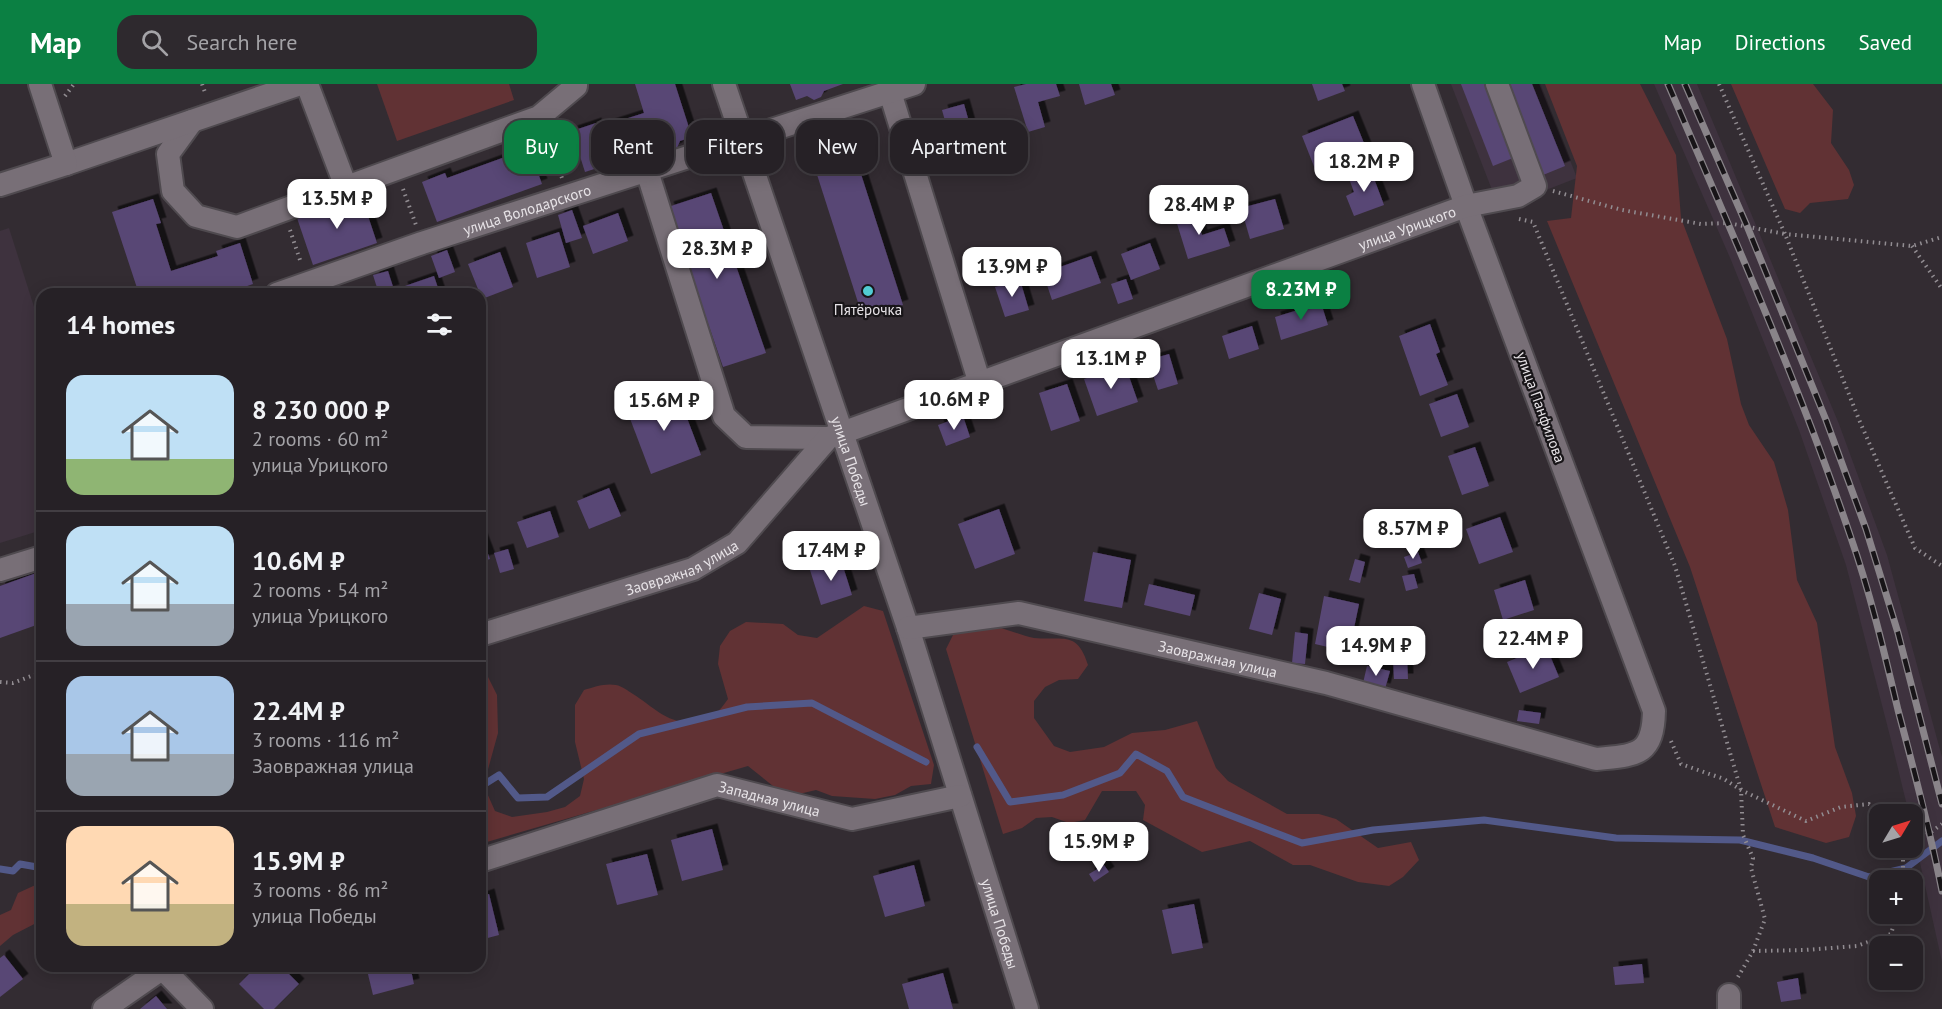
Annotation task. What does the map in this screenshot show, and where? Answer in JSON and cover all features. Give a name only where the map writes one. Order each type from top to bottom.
[{"type":"street","points":[[40,84],[66,164]]},
{"type":"street","points":[[0,185],[300,84]]},
{"type":"street","points":[[307,84],[346,187]]},
{"type":"street","points":[[192,121],[168,154],[173,190],[196,216],[237,227],[539,117],[576,84]]},
{"type":"street","name":"улица Победы","points":[[724,84],[736,120]]},
{"type":"street","name":"улица Володарского","points":[[784,126],[914,84]]},
{"type":"street","name":"улица Панфилова","points":[[1423,84],[1466,207],[1654,711],[1654,730]]},
{"type":"street","points":[[1497,84],[1535,186]]},
{"type":"street","points":[[890,92],[980,384]]},
{"type":"street","name":"улица Володарского","points":[[293,288],[422,243],[638,174]]},
{"type":"street","points":[[648,174],[724,416],[746,437],[835,436]]},
{"type":"street","name":"улица Победы","points":[[753,174],[835,436],[908,628],[1027,1009]]},
{"type":"street","name":"улица Урицкого","points":[[835,436],[1466,207],[1518,196],[1535,186]]},
{"type":"street","name":"Заовражная улица","points":[[486,633],[693,569],[737,543],[835,436]]},
{"type":"street","points":[[0,570],[36,559]]},
{"type":"street","name":"Заовражная улица","points":[[908,628],[1019,613],[1326,683],[1596,759],[1630,755],[1647,746],[1654,730]]},
{"type":"street","name":"Западная улица","points":[[486,859],[717,784],[852,819],[960,796]]},
{"type":"street","points":[[104,1009],[157,972]]},
{"type":"street","points":[[169,972],[202,1009]]},
{"type":"path","points":[[1719,84],[1785,234],[1860,422],[1915,548],[1942,566]]},
{"type":"path","points":[[539,117],[568,196]]},
{"type":"path","points":[[396,169],[422,243]]},
{"type":"path","points":[[1535,186],[1622,210],[1701,224],[1728,223],[1785,234],[1912,246],[1942,237]]},
{"type":"path","points":[[284,210],[307,283]]},
{"type":"path","points":[[1510,217],[1533,222],[1676,566],[1741,790],[1743,836],[1753,858],[1750,868],[1765,919],[1729,1002]]},
{"type":"path","points":[[1912,246],[1942,289]]},
{"type":"path","points":[[0,682],[13,683],[36,674]]},
{"type":"path","points":[[1654,730],[1668,735],[1681,764],[1724,778],[1741,790],[1806,821],[1841,807],[1869,804]]},
{"type":"path","points":[[1923,838],[1942,824]]},
{"type":"path","points":[[1753,951],[1857,946],[1891,934],[1894,924]]},
{"type":"shaded area","points":[[377,84],[509,84],[514,100],[397,141]]},
{"type":"shaded area","points":[[1451,84],[1540,84],[1577,178],[1499,208]]},
{"type":"shaded area","points":[[1545,84],[1640,84],[1676,155],[1681,218],[1727,339],[1741,404],[1749,425],[1774,462],[1788,510],[1797,580],[1817,623],[1835,747],[1852,793],[1856,816],[1849,837],[1826,843],[1775,827],[1690,567],[1547,221],[1571,218],[1577,166]]},
{"type":"shaded area","points":[[1654,84],[1697,84],[1839,424],[1887,555],[1942,757],[1942,962],[1919,858],[1923,858],[1923,804],[1907,804],[1846,565],[1799,430],[1731,260]]},
{"type":"shaded area","points":[[1731,84],[1813,84],[1833,110],[1831,143],[1849,170],[1854,185],[1848,199],[1810,203],[1800,213],[1785,209]]},
{"type":"shaded area","points":[[9,228],[36,313],[36,532],[0,543],[0,231]]},
{"type":"shaded area","points":[[864,606],[883,611],[934,765],[931,784],[911,786],[895,795],[875,799],[832,796],[816,790],[799,794],[778,790],[748,766],[486,842],[486,676],[497,695],[498,733],[487,773],[487,793],[495,811],[512,817],[565,807],[580,796],[584,779],[575,742],[575,705],[584,690],[604,685],[618,686],[669,718],[685,722],[701,721],[714,714],[728,699],[718,664],[720,646],[730,631],[746,622],[783,624],[798,635],[817,638]]},
{"type":"shaded area","points":[[1001,628],[1034,638],[1068,640],[1079,646],[1084,654],[1088,665],[1078,679],[1059,680],[1045,687],[1034,701],[1034,718],[1054,746],[1070,752],[1104,747],[1132,733],[1165,730],[1197,721],[1216,768],[1228,781],[1287,814],[1319,814],[1336,819],[1378,848],[1411,842],[1419,860],[1403,877],[1389,886],[1358,882],[1310,865],[1293,865],[1250,841],[1202,852],[1143,820],[1145,805],[1136,791],[1102,791],[1085,820],[1069,823],[1052,817],[1036,818],[1022,828],[1003,834],[946,649],[953,635]]},
{"type":"shaded area","points":[[36,885],[36,923],[13,935],[0,946],[0,915],[11,910],[18,893]]},
{"type":"building","points":[[635,84],[675,84],[687,120],[686,139],[680,141],[677,148],[674,149],[674,120],[622,120],[644,113]]},
{"type":"building","points":[[790,84],[843,84],[824,91],[821,97],[814,100],[807,96],[796,100]]},
{"type":"building","points":[[1026,84],[1056,84],[1060,96],[1038,102],[1045,127],[1028,132],[1028,120],[1024,120],[1014,87]]},
{"type":"building","points":[[1079,84],[1111,84],[1115,95],[1085,105]]},
{"type":"building","points":[[1312,84],[1342,84],[1345,91],[1318,101]]},
{"type":"building","points":[[1461,84],[1484,84],[1513,158],[1493,166]]},
{"type":"building","points":[[1507,84],[1532,84],[1565,166],[1543,175]]},
{"type":"building","points":[[964,104],[968,120],[945,120],[942,110]]},
{"type":"building","points":[[1353,116],[1368,153],[1317,174],[1302,136]]},
{"type":"building","points":[[591,125],[591,170],[585,172],[579,153],[579,129]]},
{"type":"building","points":[[504,157],[504,174],[538,174],[542,184],[437,222],[422,182],[445,173],[447,178]]},
{"type":"building","points":[[1370,168],[1384,205],[1354,216],[1346,196],[1354,192],[1348,176]]},
{"type":"building","points":[[817,174],[861,174],[903,305],[863,318]]},
{"type":"building","points":[[711,193],[766,353],[723,367],[668,207]]},
{"type":"building","points":[[361,195],[377,243],[313,265],[297,218]]},
{"type":"building","points":[[153,199],[161,223],[156,224],[171,271],[218,256],[216,251],[240,243],[253,284],[241,288],[137,288],[112,212]]},
{"type":"building","points":[[1275,199],[1284,229],[1250,239],[1241,208]]},
{"type":"building","points":[[1193,208],[1202,235],[1224,228],[1230,246],[1188,259],[1174,214]]},
{"type":"building","points":[[572,210],[582,238],[566,243],[558,215]]},
{"type":"building","points":[[618,213],[628,241],[593,254],[583,226]]},
{"type":"building","points":[[559,232],[570,267],[537,278],[526,243]]},
{"type":"building","points":[[1150,243],[1160,269],[1131,280],[1121,254]]},
{"type":"building","points":[[447,250],[455,272],[439,278],[431,256]]},
{"type":"building","points":[[500,252],[513,287],[486,297],[486,288],[478,288],[468,264]]},
{"type":"building","points":[[1091,256],[1101,283],[1052,300],[1043,273]]},
{"type":"building","points":[[388,271],[393,288],[377,288],[373,275]]},
{"type":"building","points":[[434,276],[438,288],[402,288]]},
{"type":"building","points":[[1126,279],[1133,299],[1118,304],[1111,284]]},
{"type":"building","points":[[1020,280],[1029,310],[1005,317],[995,287]]},
{"type":"building","points":[[1321,303],[1328,325],[1281,340],[1275,317]]},
{"type":"building","points":[[1430,324],[1440,352],[1436,354],[1448,385],[1420,396],[1399,336]]},
{"type":"building","points":[[1252,326],[1259,349],[1229,359],[1222,336]]},
{"type":"building","points":[[1169,354],[1178,384],[1158,390],[1148,360]]},
{"type":"building","points":[[1125,365],[1138,402],[1097,416],[1084,379]]},
{"type":"building","points":[[1067,384],[1080,421],[1051,431],[1039,393]]},
{"type":"building","points":[[676,389],[701,455],[651,474],[626,408]]},
{"type":"building","points":[[1457,394],[1469,427],[1441,437],[1429,404]]},
{"type":"building","points":[[963,416],[970,437],[946,446],[938,425]]},
{"type":"building","points":[[1475,447],[1489,486],[1462,495],[1448,456]]},
{"type":"building","points":[[609,488],[621,516],[589,529],[577,501]]},
{"type":"building","points":[[999,509],[1015,554],[975,569],[958,524]]},
{"type":"building","points":[[550,511],[559,537],[527,548],[517,522]]},
{"type":"building","points":[[1500,517],[1513,552],[1479,564],[1466,529]]},
{"type":"building","points":[[486,549],[490,559],[486,560]]},
{"type":"building","points":[[508,549],[514,569],[500,573],[494,553]]},
{"type":"building","points":[[1093,552],[1131,560],[1122,608],[1084,601]]},
{"type":"building","points":[[1418,552],[1422,563],[1408,568],[1404,557]]},
{"type":"building","points":[[1355,559],[1365,562],[1360,583],[1349,580]]},
{"type":"building","points":[[841,560],[852,595],[821,605],[810,570]]},
{"type":"building","points":[[36,573],[36,625],[0,638],[0,586]]},
{"type":"building","points":[[1414,574],[1418,588],[1406,591],[1402,576]]},
{"type":"building","points":[[1525,580],[1534,610],[1503,620],[1494,590]]},
{"type":"building","points":[[1149,584],[1195,595],[1190,616],[1144,605]]},
{"type":"building","points":[[1259,593],[1281,599],[1272,635],[1249,629]]},
{"type":"building","points":[[1324,596],[1359,604],[1349,652],[1315,644]]},
{"type":"building","points":[[1295,632],[1308,634],[1305,664],[1292,663]]},
{"type":"building","points":[[1546,646],[1559,677],[1520,693],[1507,662]]},
{"type":"building","points":[[1407,657],[1408,679],[1394,679],[1393,658]]},
{"type":"building","points":[[1367,666],[1390,671],[1385,689],[1363,683]]},
{"type":"building","points":[[1519,710],[1541,713],[1539,724],[1517,721]]},
{"type":"building","points":[[712,829],[723,870],[682,881],[671,840]]},
{"type":"building","points":[[647,854],[658,895],[617,905],[606,864]]},
{"type":"building","points":[[914,865],[925,906],[885,917],[873,876]]},
{"type":"building","points":[[1104,865],[1109,872],[1094,882],[1089,874]]},
{"type":"building","points":[[489,894],[499,935],[486,938],[486,895]]},
{"type":"building","points":[[1194,904],[1203,948],[1172,954],[1162,910]]},
{"type":"building","points":[[4,955],[23,979],[0,997],[0,958]]},
{"type":"building","points":[[1642,964],[1644,983],[1615,985],[1613,967]]},
{"type":"building","points":[[251,972],[287,972],[299,984],[274,1009],[264,1009],[239,984]]},
{"type":"building","points":[[367,972],[411,972],[414,984],[373,995]]},
{"type":"building","points":[[943,973],[953,1009],[909,1009],[902,984]]},
{"type":"building","points":[[1798,978],[1801,999],[1781,1002],[1777,982]]},
{"type":"building","points":[[156,996],[167,1009],[140,1009]]},
{"type":"waterway","points":[[486,783],[499,775],[518,798],[547,797],[639,734],[747,707],[812,703],[926,762]]},
{"type":"waterway","points":[[977,747],[1010,802],[1063,795],[1120,773],[1136,754],[1167,771],[1183,797],[1302,843],[1373,830],[1484,820],[1616,838],[1740,840],[1813,858],[1869,877],[1906,868],[1942,841]]},
{"type":"waterway","points":[[0,869],[13,871],[20,864],[36,867]]},
{"type":"railway","points":[[1668,84],[1786,364],[1850,535],[1882,644],[1942,891]]},
{"type":"railway","points":[[1685,84],[1747,226],[1826,420],[1866,529],[1898,633],[1942,804]]},
{"type":"place","name":"Пятёрочка","points":[[868,291]]}]
